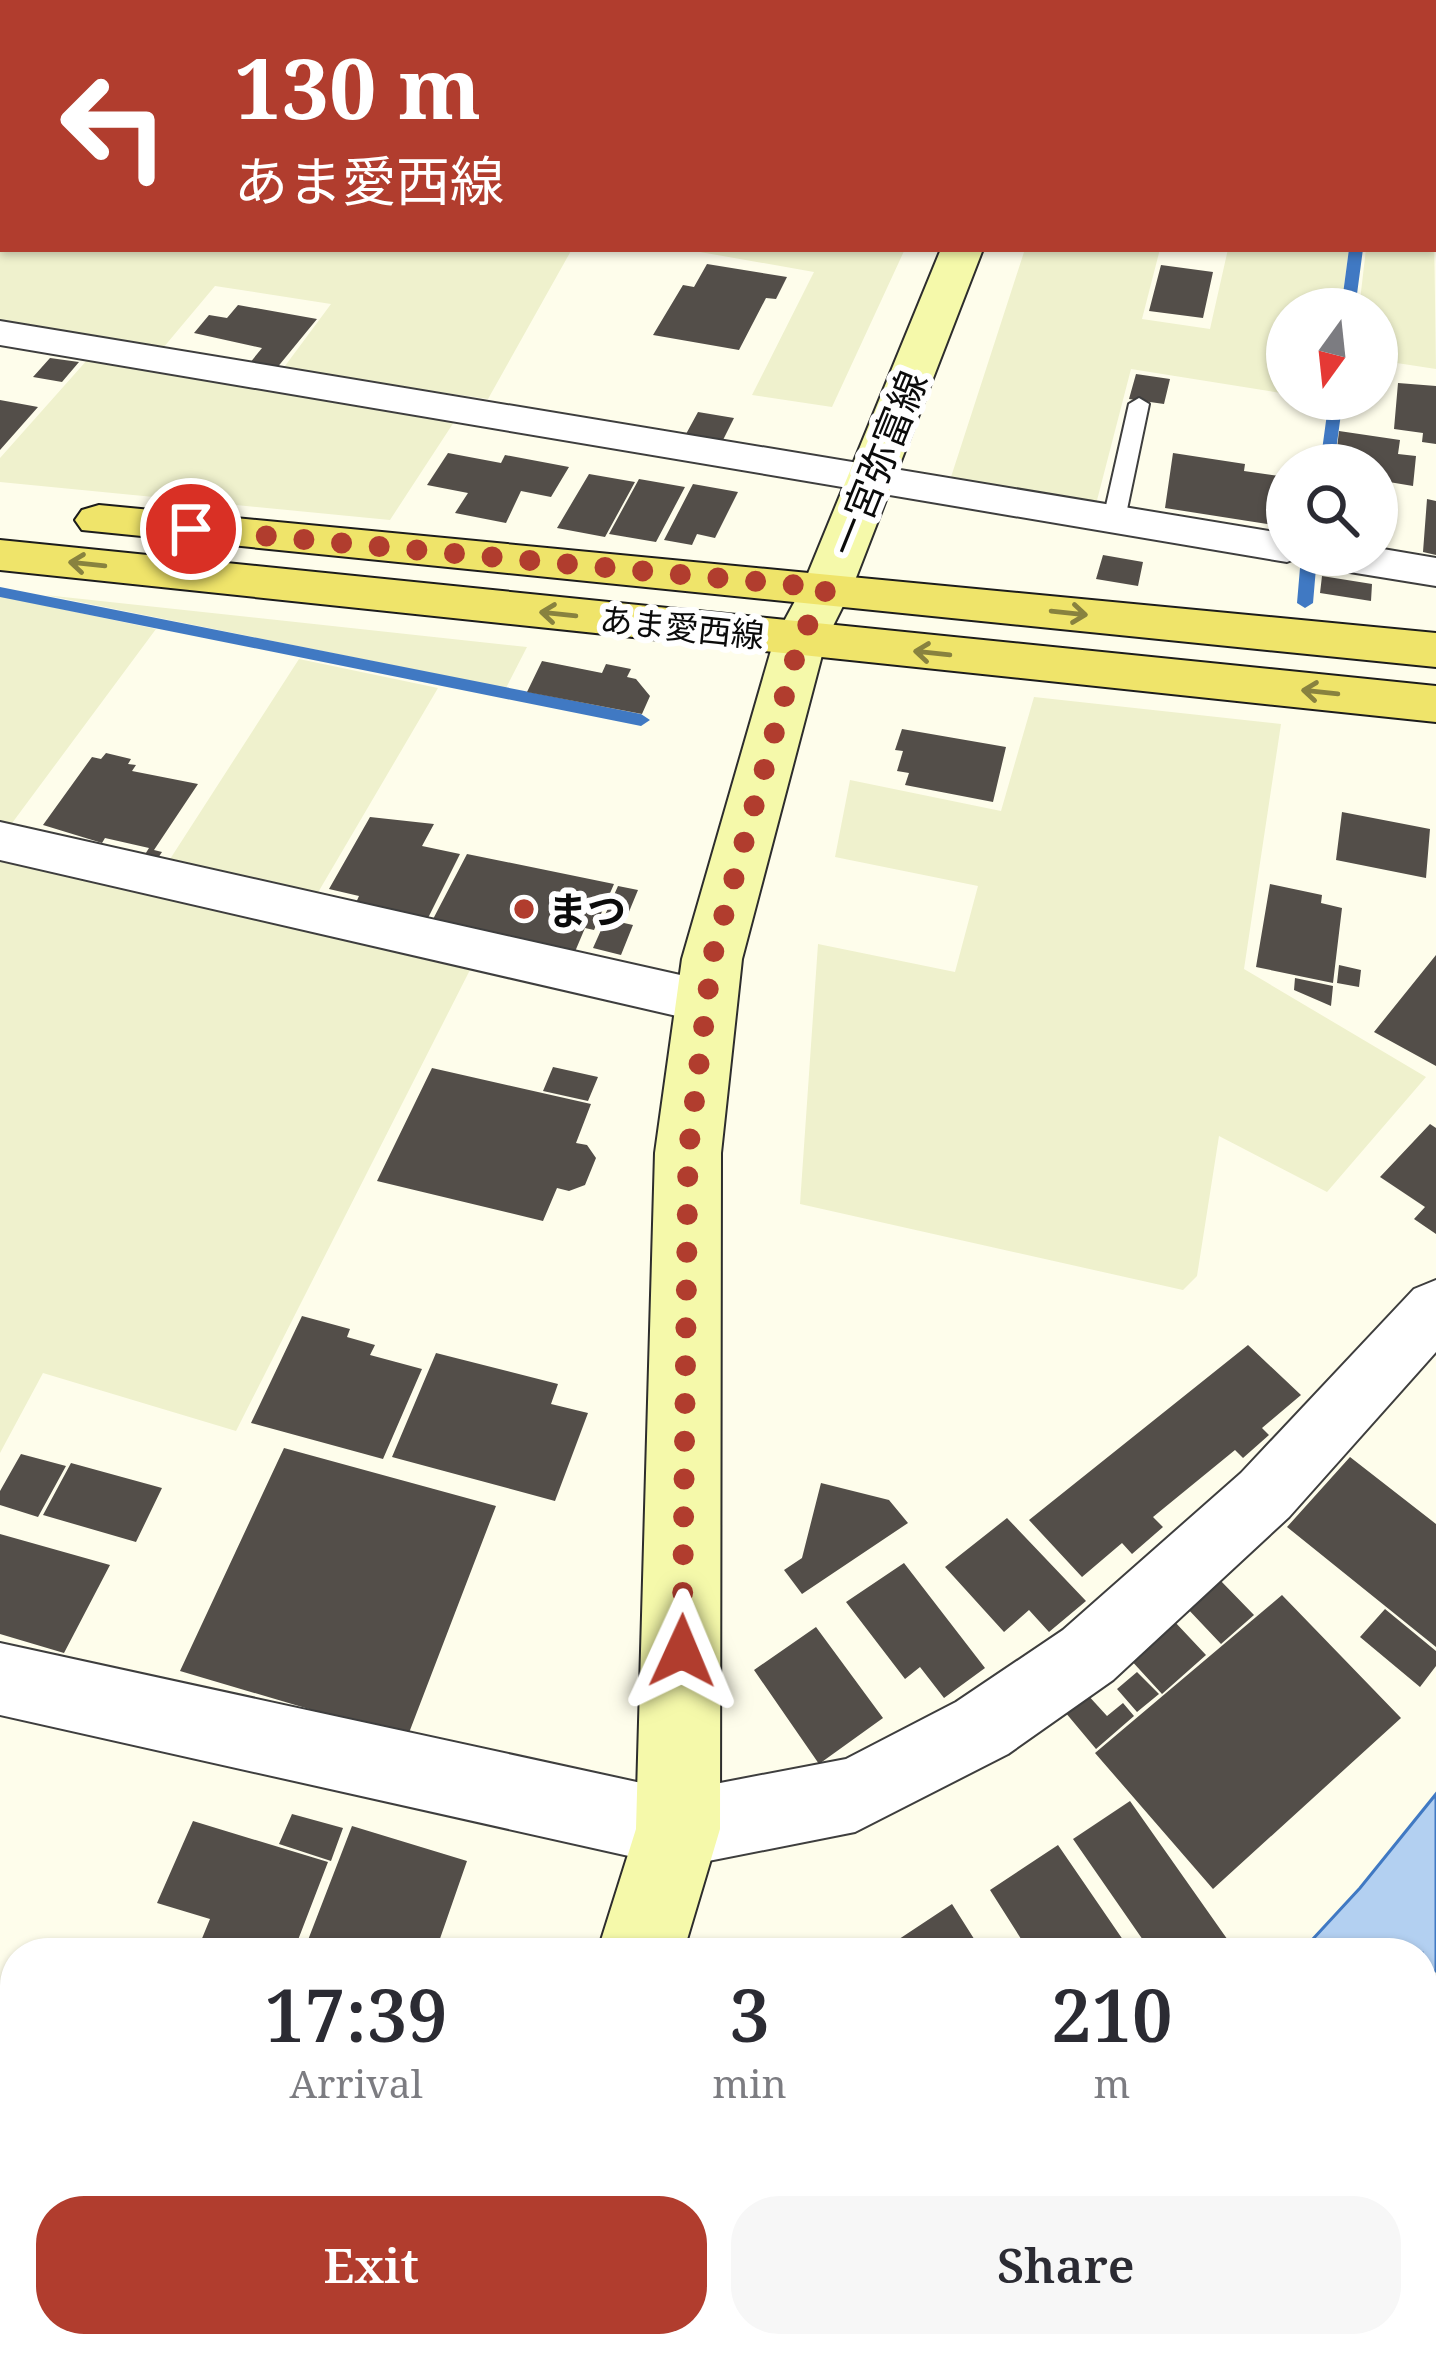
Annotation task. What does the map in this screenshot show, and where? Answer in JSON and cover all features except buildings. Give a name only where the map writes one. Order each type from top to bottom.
[{"type":"main road","name":"一宮弥富線","points":[[645,1938],[678,1829],[688,1154],[712,958],[814,614],[961,252]]},
{"type":"main road","name":"あま愛西線","points":[[0,511],[814,614],[1436,704]]},
{"type":"main road","name":"あま愛西線","points":[[0,555],[814,614],[1436,650]]},
{"type":"street","points":[[0,333],[1266,544]]},
{"type":"street","points":[[1398,566],[1436,572]]},
{"type":"street","points":[[0,842],[707,1002]]},
{"type":"street","points":[[0,1679],[678,1829],[855,1796],[982,1728],[1088,1655],[1264,1495],[1436,1308]]},
{"type":"lane","points":[[1114,519],[1139,404]]},
{"type":"green space","points":[[0,252],[570,252],[488,399],[282,370],[331,304],[215,286],[163,348],[0,321]]},
{"type":"green space","points":[[700,252],[904,252],[832,407],[752,395],[814,272]]},
{"type":"green space","points":[[1024,252],[1159,252],[1142,319],[1210,329],[1227,252],[1349,252],[1344,288],[1266,288],[1266,391],[1131,369],[1095,508],[951,477]]},
{"type":"green space","points":[[1366,252],[1434,252],[1436,369],[1398,363],[1398,288],[1361,288]]},
{"type":"green space","points":[[88,359],[454,422],[390,520],[0,482],[0,458]]},
{"type":"green space","points":[[45,595],[527,647],[506,688]]},
{"type":"green space","points":[[0,596],[156,629],[1,838],[0,838]]},
{"type":"green space","points":[[299,659],[438,688],[313,901],[163,870]]},
{"type":"green space","points":[[1034,697],[1281,724],[1244,969],[1426,1077],[1327,1192],[1219,1136],[1197,1276],[1183,1290],[800,1204],[818,944],[955,972],[978,886],[835,857],[850,780],[1001,811]]},
{"type":"green space","points":[[0,854],[473,964],[236,1431],[43,1373],[0,1453]]},
{"type":"water","points":[[1436,1794],[1436,1938],[1314,1938]]},
{"type":"waterway","points":[[1351,288],[1356,252]]},
{"type":"waterway","points":[[1330,444],[1333,420]]},
{"type":"waterway","points":[[1305,603],[1307,576]]},
{"type":"waterway","points":[[0,592],[641,720]]},
{"type":"place","name":"まつ","points":[[524,909]]},
{"type":"route","points":[[191,529],[827,588],[800,640],[712,958],[688,1154],[682,1651]]}]
